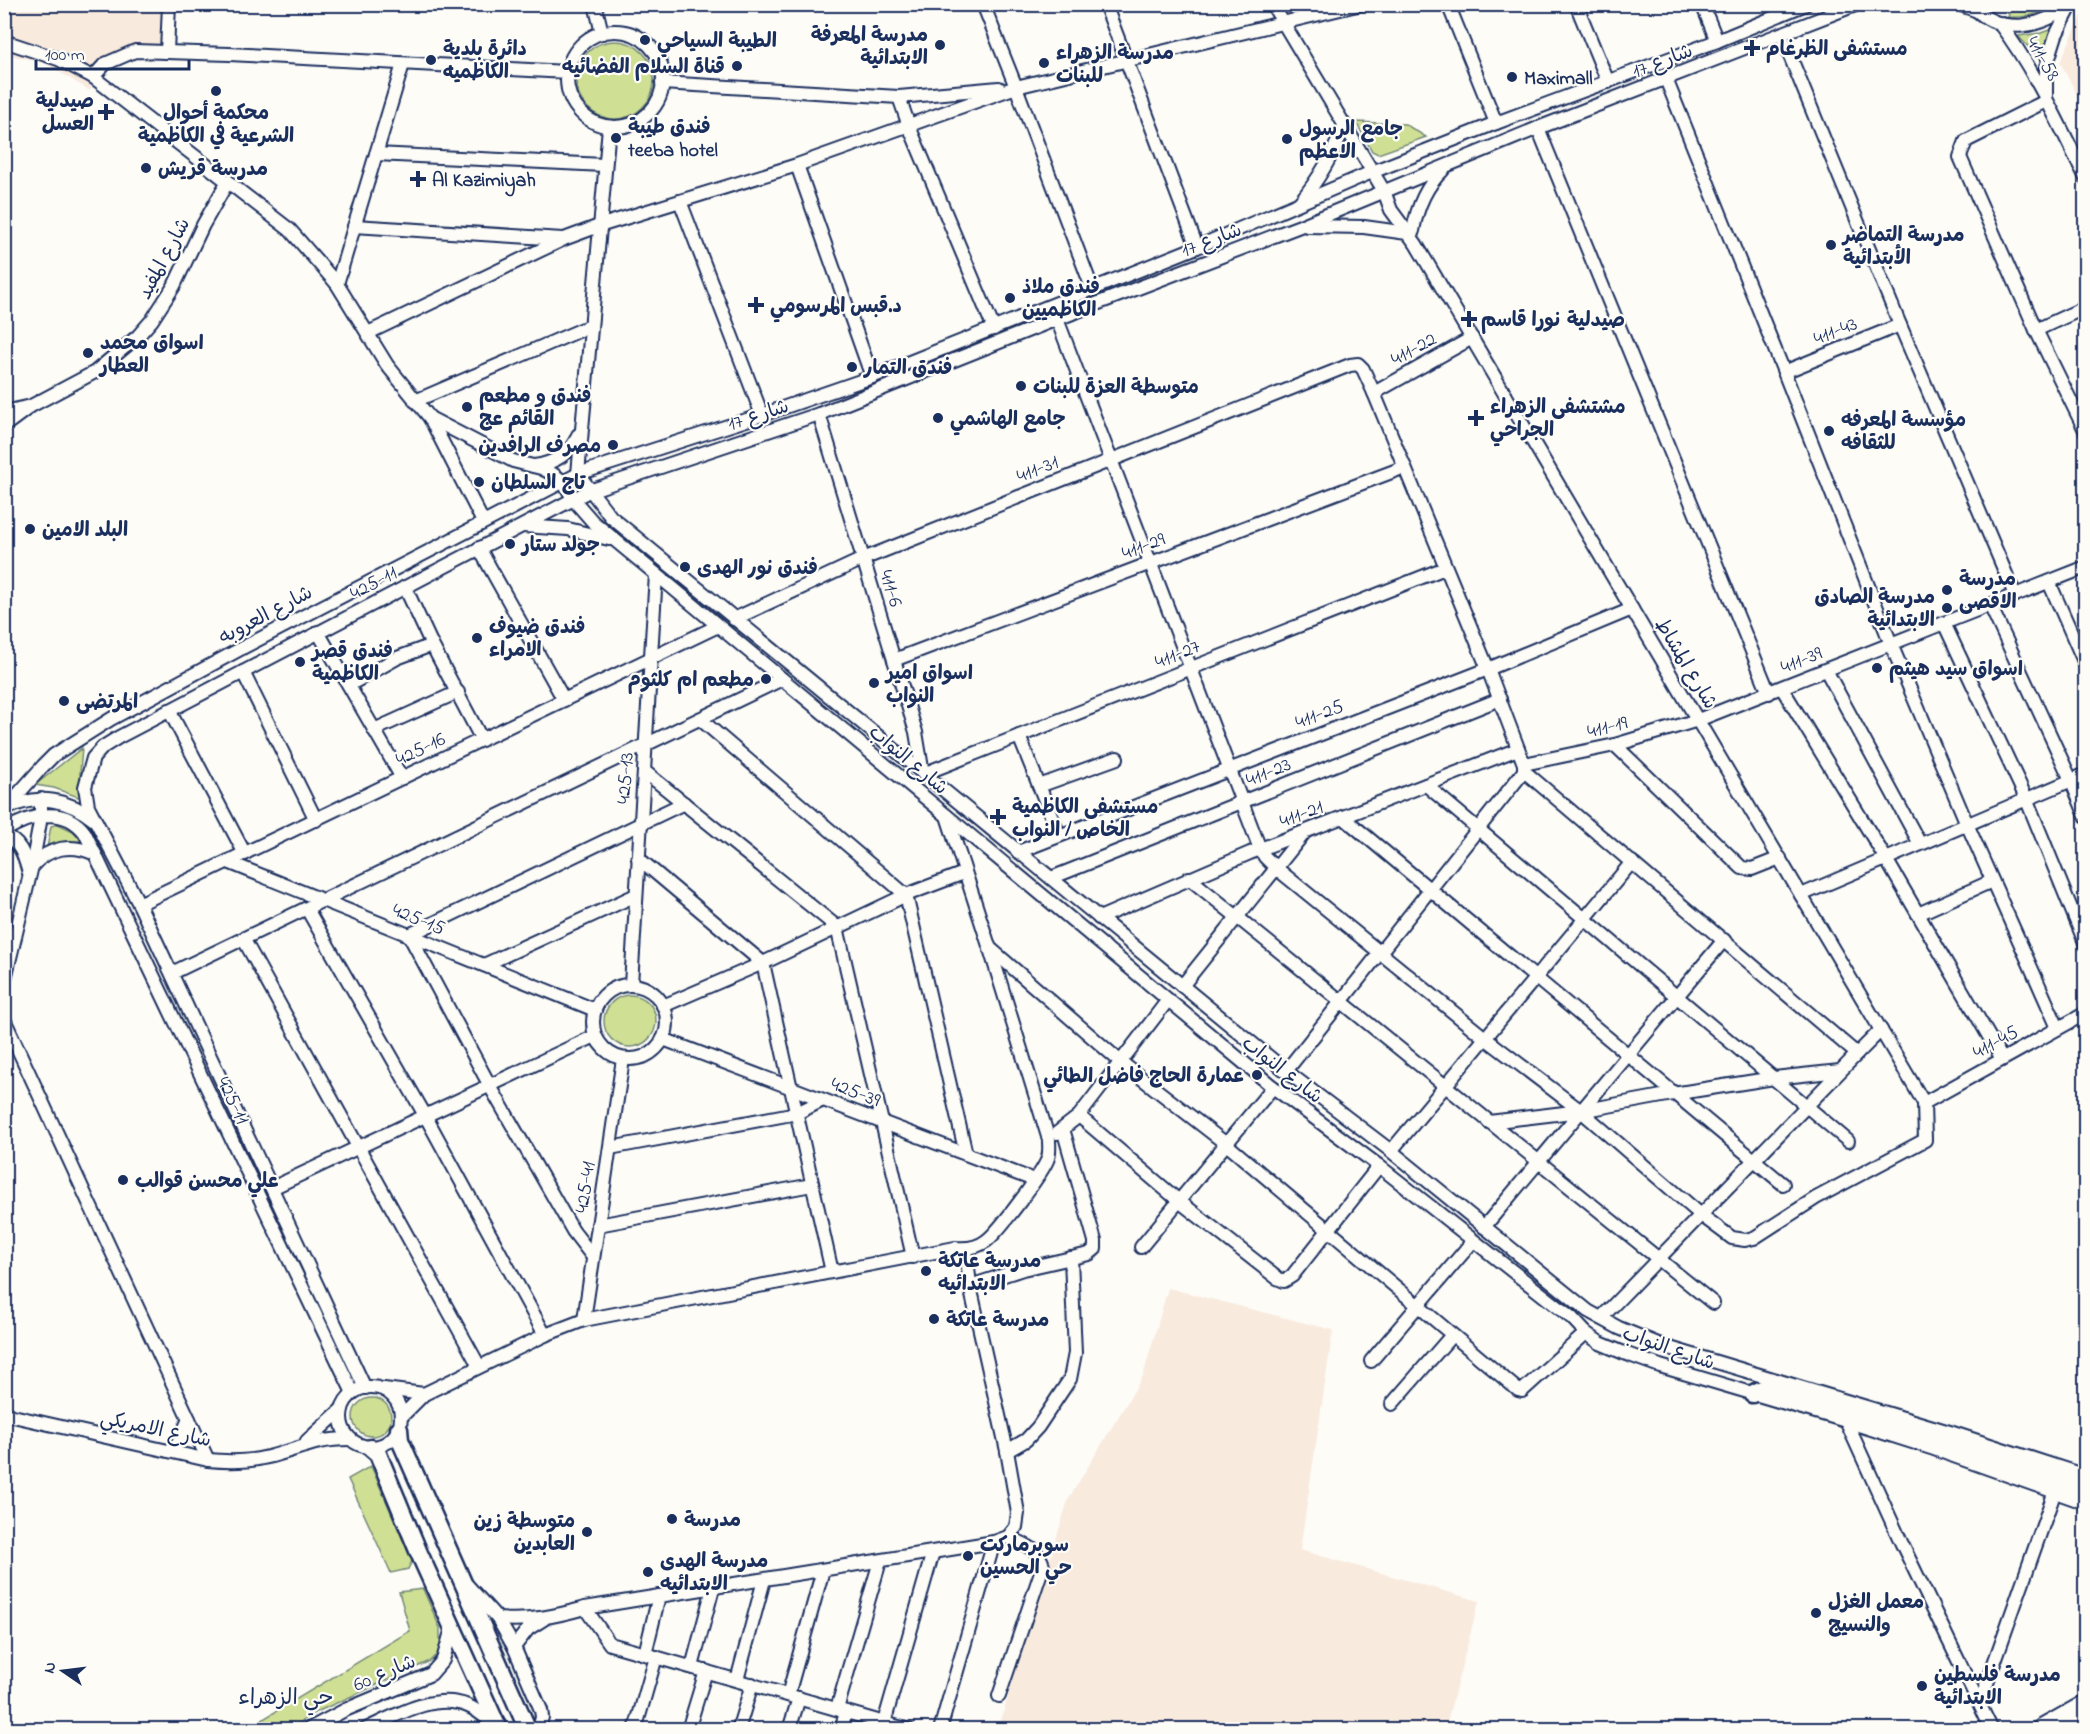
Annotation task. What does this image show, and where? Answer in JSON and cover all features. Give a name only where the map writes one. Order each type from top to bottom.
[{"type":"highway","points":[[2040,1730],[2085,1704]]},
{"type":"highway","points":[[2067,1730],[2085,1719]]},
{"type":"main road","points":[[1752,1394],[1762,1389],[1779,1390],[2085,1490]]},
{"type":"main road","points":[[400,1423],[400,1440],[528,1730]]},
{"type":"main road","points":[[371,1448],[378,1454],[419,1553],[498,1728]]},
{"type":"main road","points":[[419,1553],[424,1557],[435,1557],[444,1550],[446,1544]]},
{"type":"main road","points":[[434,1586],[437,1575],[441,1571],[453,1570],[460,1577]]},
{"type":"street","points":[[167,52],[169,4]]},
{"type":"street","points":[[595,4],[602,33]]},
{"type":"street","points":[[983,4],[1092,288]]},
{"type":"street","points":[[1105,4],[1197,247]]},
{"type":"street","name":"شارع المشاط","points":[[1272,4],[1384,191],[1391,210],[1412,236],[1924,1103]]},
{"type":"street","points":[[368,333],[564,239],[797,165],[1016,87],[1361,4]]},
{"type":"street","points":[[1448,4],[1496,123]]},
{"type":"street","points":[[1576,4],[1608,82]]},
{"type":"street","points":[[1702,4],[1717,41]]},
{"type":"street","name":"شارع 17","points":[[564,482],[578,474],[873,377],[1197,247],[1372,172],[1717,41],[1806,4]]},
{"type":"street","name":"شارع 17","points":[[573,499],[589,490],[819,414],[1057,319],[1300,226],[1538,128],[1858,4]]},
{"type":"street","points":[[1958,4],[1973,7],[1999,23],[2018,26],[2038,24],[2056,16],[2072,4]]},
{"type":"street","points":[[2072,4],[2056,35],[2046,68],[2046,100],[1966,141],[1960,158],[2036,330],[2085,432]]},
{"type":"street","name":"411-58","points":[[1999,23],[2017,47],[2085,178]]},
{"type":"street","points":[[617,31],[632,34],[645,42],[655,54],[661,68],[660,96],[654,107],[645,117],[622,127],[609,127],[591,121],[576,108],[567,84],[567,72],[579,47],[602,33],[617,31]]},
{"type":"street","points":[[1781,34],[1900,325],[2015,595]]},
{"type":"street","points":[[4,41],[58,59],[93,77],[290,230],[337,284],[388,367],[429,418],[482,520]]},
{"type":"street","points":[[93,77],[105,64],[135,51],[567,72]]},
{"type":"street","points":[[337,284],[403,64]]},
{"type":"street","points":[[1666,79],[1891,644],[1967,824],[2058,1028]]},
{"type":"street","points":[[662,83],[899,97],[1016,87]]},
{"type":"street","points":[[899,97],[994,328]]},
{"type":"street","points":[[1297,205],[1333,155],[1344,126]]},
{"type":"street","points":[[578,474],[609,127]]},
{"type":"street","points":[[1538,128],[1769,693]]},
{"type":"street","points":[[376,154],[604,165]]},
{"type":"street","points":[[797,165],[873,377]]},
{"type":"street","points":[[1300,226],[1343,226],[1412,236],[1416,212],[1424,194],[1434,178],[1449,165]]},
{"type":"street","name":"شارع المفيد","points":[[4,426],[31,406],[95,372],[138,336],[152,320],[174,286],[203,225],[228,181]]},
{"type":"street","points":[[680,201],[762,415]]},
{"type":"street","points":[[354,226],[564,239]]},
{"type":"street","points":[[2036,330],[2085,307]]},
{"type":"street","points":[[1057,319],[1260,849],[1276,868],[1379,954],[1581,1111],[1701,1215],[1732,1238],[1745,1240],[1754,1238],[1816,1198],[1925,1140],[1924,1103]]},
{"type":"street","name":"411-43","points":[[1784,372],[1900,325]]},
{"type":"street","points":[[415,401],[590,326]]},
{"type":"street","name":"411-22","points":[[1374,393],[1472,338]]},
{"type":"street","name":"411-31","points":[[734,619],[863,559],[1350,365],[1358,364],[1364,369],[1374,393]]},
{"type":"street","points":[[1374,393],[1488,669],[1524,767],[1857,1054]]},
{"type":"street","points":[[4,412],[31,406]]},
{"type":"street","name":"411-6","points":[[819,414],[916,732],[923,774]]},
{"type":"street","points":[[429,418],[513,461],[548,471],[564,482]]},
{"type":"street","points":[[533,466],[553,462],[570,450],[582,426]]},
{"type":"street","name":"411-29","points":[[894,660],[1405,467]]},
{"type":"street","name":"شارع النواب","points":[[578,474],[611,517],[623,528],[1286,1071],[1391,1151],[1576,1302],[1601,1318],[1663,1346],[1953,1433],[2085,1476]]},
{"type":"street","name":"شارع النواب","points":[[564,482],[573,499],[613,541],[656,574],[1273,1087],[1379,1166],[1572,1318],[1586,1333],[1600,1343],[1624,1353],[1752,1394],[1846,1420],[2085,1503]]},
{"type":"street","name":"شارع العروبه","points":[[6,811],[43,765],[54,755],[111,719],[246,646],[564,482]]},
{"type":"street","name":"425-11","points":[[365,1388],[172,973],[139,904],[94,820],[86,796],[87,779],[93,758],[111,742],[573,499]]},
{"type":"street","points":[[521,526],[568,529],[613,541]]},
{"type":"street","points":[[479,548],[564,700]]},
{"type":"street","name":"411-39","points":[[1698,720],[2085,567]]},
{"type":"street","name":"411-27","points":[[923,774],[1445,568]]},
{"type":"street","name":"425-13","points":[[630,985],[656,574]]},
{"type":"street","points":[[2049,582],[2085,666]]},
{"type":"street","points":[[405,587],[432,645],[482,740]]},
{"type":"street","points":[[1990,605],[2071,780],[2085,816]]},
{"type":"street","name":"411-25","points":[[1018,852],[1488,669],[1632,609]]},
{"type":"street","points":[[1944,623],[2026,798],[2085,945]]},
{"type":"street","name":"425-16","points":[[139,904],[718,626]]},
{"type":"street","points":[[318,632],[402,778]]},
{"type":"street","points":[[349,685],[397,658],[432,645]]},
{"type":"street","points":[[1826,670],[1920,844]]},
{"type":"street","points":[[243,672],[316,820]]},
{"type":"street","points":[[172,973],[782,679]]},
{"type":"street","points":[[1782,688],[1886,859],[2002,1059]]},
{"type":"street","points":[[374,729],[458,692]]},
{"type":"street","name":"411-23","points":[[1050,878],[1500,699]]},
{"type":"street","points":[[169,710],[245,854]]},
{"type":"street","points":[[700,719],[906,895],[966,1154]]},
{"type":"street","name":"411-19","points":[[1524,767],[1615,746],[1698,720]]},
{"type":"street","points":[[1019,736],[1059,835]]},
{"type":"street","points":[[1615,746],[1742,868],[1752,869],[1780,858]]},
{"type":"street","name":"411-21","points":[[1099,918],[1260,849],[1518,749]]},
{"type":"street","points":[[1039,786],[1117,758]]},
{"type":"street","points":[[1286,1071],[1478,829],[1524,767]]},
{"type":"street","points":[[644,771],[837,927],[913,1257]]},
{"type":"street","points":[[1802,895],[2085,774]]},
{"type":"street","points":[[1426,784],[1848,1141]]},
{"type":"street","points":[[4,982],[31,870],[41,817],[41,799]]},
{"type":"street","name":"425-11","points":[[6,811],[30,800],[41,799],[64,802],[94,820]]},
{"type":"street","points":[[593,1257],[573,1231],[490,1086],[409,935],[684,803]]},
{"type":"street","points":[[6,811],[25,820]]},
{"type":"street","points":[[5,833],[9,822],[6,811]]},
{"type":"street","points":[[424,1394],[365,1388],[346,1400],[341,1420],[344,1430],[356,1443],[371,1448],[388,1443],[400,1423],[424,1394],[545,1335],[584,1320],[955,1248],[966,1249],[987,1241],[1000,1228],[1048,1159],[1049,1140],[946,816]]},
{"type":"street","points":[[5,833],[25,820],[41,817]]},
{"type":"street","name":"425-11","points":[[41,817],[64,817],[79,825],[95,854],[353,1394]]},
{"type":"street","points":[[1343,817],[1783,1184]]},
{"type":"street","points":[[1182,986],[1306,831]]},
{"type":"street","points":[[5,833],[18,846],[31,870]]},
{"type":"street","points":[[31,870],[43,855],[64,847],[79,848],[95,854]]},
{"type":"street","points":[[638,858],[763,963],[832,1272]]},
{"type":"street","name":"425-15","points":[[228,862],[595,1010]]},
{"type":"street","points":[[1391,1151],[1632,862]]},
{"type":"street","points":[[663,1006],[763,963],[906,895],[964,873]]},
{"type":"street","points":[[1189,878],[1713,1303]]},
{"type":"street","points":[[1918,914],[1992,881]]},
{"type":"street","points":[[484,965],[636,895]]},
{"type":"street","points":[[307,909],[426,1117],[545,1335]]},
{"type":"street","points":[[244,940],[479,1366]]},
{"type":"street","points":[[1484,1227],[1724,940]]},
{"type":"street","points":[[990,949],[1122,1063],[1225,1143],[1518,1390],[1522,1391],[1586,1333]]},
{"type":"street","points":[[619,986],[644,987],[655,995],[663,1006],[667,1017],[667,1028],[656,1048],[646,1055],[635,1059],[623,1059],[612,1055],[602,1047],[595,1036],[593,1023],[595,1010],[600,1000],[619,986]]},
{"type":"street","points":[[1049,1140],[1079,1116],[1122,1063],[1168,1000]]},
{"type":"street","name":"411-45","points":[[1924,1103],[2085,1013]]},
{"type":"street","points":[[4,1019],[208,1460]]},
{"type":"street","points":[[1601,1318],[1881,1030]]},
{"type":"street","points":[[272,1188],[595,1036]]},
{"type":"street","name":"425-39","points":[[663,1039],[1034,1180]]},
{"type":"street","name":"425-41","points":[[584,1320],[623,1059]]},
{"type":"street","points":[[1490,1122],[1581,1111],[1774,1078],[1840,1071]]},
{"type":"street","points":[[1141,1247],[1273,1087]]},
{"type":"street","points":[[610,1148],[796,1113],[823,1100]]},
{"type":"street","points":[[1079,1116],[1179,1201],[1277,1278],[1284,1281],[1292,1276],[1379,1166]]},
{"type":"street","points":[[970,1286],[1023,1269],[1089,1254],[1095,1249],[1095,1241],[1063,1129]]},
{"type":"street","points":[[598,1225],[812,1185]]},
{"type":"street","points":[[1371,1361],[1473,1241]]},
{"type":"street","points":[[498,1619],[548,1618],[585,1608],[994,1542],[1008,1537],[1016,1527],[1018,1513],[1007,1451],[970,1286],[966,1249]]},
{"type":"street","points":[[1007,1451],[1026,1440],[1038,1427],[1070,1379],[1075,1353],[1071,1258]]},
{"type":"street","points":[[1624,1353],[1633,1334]]},
{"type":"street","points":[[1392,1404],[1452,1335]]},
{"type":"street","points":[[381,1389],[396,1400],[400,1408],[400,1423]]},
{"type":"street","name":"شارع الامريكي","points":[[299,1447],[329,1423],[342,1409]]},
{"type":"street","name":"شارع الامريكي","points":[[4,1414],[208,1460],[238,1462],[268,1457],[315,1442],[350,1439]]},
{"type":"street","points":[[169,1451],[178,1443],[189,1419]]},
{"type":"street","points":[[1846,1420],[1901,1542],[1992,1730]]},
{"type":"street","points":[[1980,1703],[2055,1491]]},
{"type":"street","points":[[999,1696],[1043,1566],[1042,1559],[1036,1552],[1008,1537]]},
{"type":"street","points":[[940,1730],[994,1542]]},
{"type":"street","points":[[890,1726],[933,1552]]},
{"type":"street","points":[[841,1730],[842,1710],[880,1561]]},
{"type":"street","points":[[789,1730],[794,1696],[823,1570]]},
{"type":"street","points":[[460,1577],[498,1619],[514,1647],[541,1710],[539,1730]]},
{"type":"street","points":[[737,1680],[764,1580]]},
{"type":"street","points":[[692,1667],[713,1588]]},
{"type":"street","points":[[635,1730],[659,1596]]},
{"type":"street","points":[[585,1608],[610,1644],[909,1730]]},
{"type":"street","points":[[514,1647],[528,1629],[548,1618]]},
{"type":"street","name":"شارع 60","points":[[307,1730],[345,1710],[431,1674],[442,1660],[452,1628]]},
{"type":"street","points":[[688,1730],[706,1671]]},
{"type":"street","points":[[738,1730],[752,1684]]},
{"type":"street","points":[[364,1730],[393,1716],[430,1703],[444,1701],[469,1706],[480,1712],[498,1728]]},
{"type":"shaded area","points":[[5,5],[169,5],[167,52],[135,52],[93,77],[90,91],[45,63],[5,54]]},
{"type":"shaded area","points":[[2086,9],[2085,110],[2060,62]]},
{"type":"shaded area","points":[[1168,1288],[1333,1330],[1300,1550],[1479,1601],[1445,1729],[998,1730],[1068,1500],[1143,1376]]},
{"type":"green space","points":[[2012,4],[2055,5],[2032,15],[2008,17]]},
{"type":"green space","points":[[2052,29],[2042,61],[2018,36],[2041,33]]},
{"type":"green space","points":[[615,41],[630,44],[643,52],[651,65],[654,80],[651,95],[643,108],[630,116],[615,119],[600,116],[587,108],[579,95],[576,80],[579,65],[587,52],[600,44]]},
{"type":"green space","points":[[1356,122],[1405,124],[1426,137],[1378,154],[1372,151]]},
{"type":"green space","points":[[82,748],[81,798],[54,788],[35,785]]},
{"type":"green space","points":[[58,824],[73,831],[82,841],[66,842],[47,848],[51,826]]},
{"type":"green space","points":[[630,995],[640,997],[648,1003],[654,1011],[656,1021],[654,1031],[648,1039],[640,1045],[630,1047],[620,1045],[612,1039],[606,1031],[604,1021],[606,1011],[612,1003],[620,997]]},
{"type":"green space","points":[[372,1398],[386,1403],[391,1417],[386,1431],[372,1436],[358,1431],[353,1417],[358,1403]]},
{"type":"green space","points":[[371,1466],[412,1561],[408,1569],[391,1573],[348,1479]]},
{"type":"green space","points":[[423,1589],[440,1628],[440,1651],[430,1661],[312,1714],[291,1729],[245,1730],[410,1631],[399,1592]]},
{"type":"place","name":"الطيبة السياحي","points":[[645,40]]},
{"type":"place","name":"مدرسة المعرفة الابتدائية","points":[[940,45]]},
{"type":"place","name":"مستشفى الظرغام","points":[[1752,48]]},
{"type":"place","name":"دائرة بلدية الكاظميه","points":[[431,60]]},
{"type":"place","name":"مدرسة الزهراء للبنات","points":[[1044,63]]},
{"type":"place","name":"قناة السلام الفضائيه","points":[[737,66]]},
{"type":"place","name":"Maximall","points":[[1512,77]]},
{"type":"place","name":"محكمة أحوال الشرعية في الكاظمية","points":[[216,91]]},
{"type":"place","name":"صيدلية العسل","points":[[106,112]]},
{"type":"place","name":"فندق طيبة teeba hotel","points":[[616,138]]},
{"type":"place","name":"جامع الرسول الاعظم","points":[[1287,139]]},
{"type":"place","name":"مدرسة قريش","points":[[146,168]]},
{"type":"place","name":"Al Kazimiyah","points":[[418,179]]},
{"type":"place","name":"مدرسة التماضر الأبتدائية","points":[[1831,245]]},
{"type":"place","name":"فندق ملاذ الكاظميين","points":[[1010,298]]},
{"type":"place","name":"د.قبس المرسومي","points":[[756,305]]},
{"type":"place","name":"صيدلية نورا قاسم","points":[[1469,319]]},
{"type":"place","name":"اسواق محمد العطار","points":[[88,353]]},
{"type":"place","name":"فندق التمار","points":[[852,367]]},
{"type":"place","name":"متوسطة العزة للبنات","points":[[1021,386]]},
{"type":"place","name":"فندق و مطعم القائم عج","points":[[467,407]]},
{"type":"place","name":"جامع الهاشمي","points":[[938,418]]},
{"type":"place","name":"مشتشفى الزهراء الجراحي","points":[[1476,418]]},
{"type":"place","name":"مؤسسة المعرفه للثقافه","points":[[1829,431]]},
{"type":"place","name":"مصرف الرافدين","points":[[613,445]]},
{"type":"place","name":"تاج السلطان","points":[[479,482]]},
{"type":"place","name":"البلد الامين","points":[[30,529]]},
{"type":"place","name":"جولد ستار","points":[[510,544]]},
{"type":"place","name":"فندق نور الهدى","points":[[685,567]]},
{"type":"place","name":"مدرسة الاقصى","points":[[1947,590]]},
{"type":"place","name":"مدرسة الصادق الابتدائية","points":[[1947,608]]},
{"type":"place","name":"فندق ضيوف الامراء","points":[[477,638]]},
{"type":"place","name":"فندق قصر الكاظمية","points":[[300,662]]},
{"type":"place","name":"اسواق سيد هيثم","points":[[1877,668]]},
{"type":"place","name":"مطعم ام كلثوم","points":[[766,679]]},
{"type":"place","name":"اسواق امير النواب","points":[[874,683]]},
{"type":"place","name":"المرتضى","points":[[64,701]]},
{"type":"place","name":"مستشفى الكاظمية الخاص / النواب","points":[[998,817]]},
{"type":"place","name":"عمارة الحاج فاضل الطائي","points":[[1257,1075]]},
{"type":"place","name":"علي محسن قوالب","points":[[123,1180]]},
{"type":"place","name":"مدرسة عاتكة الابتدائيه","points":[[926,1271]]},
{"type":"place","name":"مدرسة عاتكة","points":[[934,1319]]},
{"type":"place","name":"مدرسة","points":[[672,1519]]},
{"type":"place","name":"متوسطة زين العابدين","points":[[587,1532]]},
{"type":"place","name":"سوبرماركت حي الحسين","points":[[968,1556]]},
{"type":"place","name":"مدرسة الهدى الابتدائيه","points":[[648,1572]]},
{"type":"place","name":"معمل الغزل والنسيج","points":[[1816,1613]]},
{"type":"place","name":"مدرسة فلسطين الابتدائية","points":[[1922,1686]]},
{"type":"district","name":"حي الزهراء","points":[[286,1696]]}]
